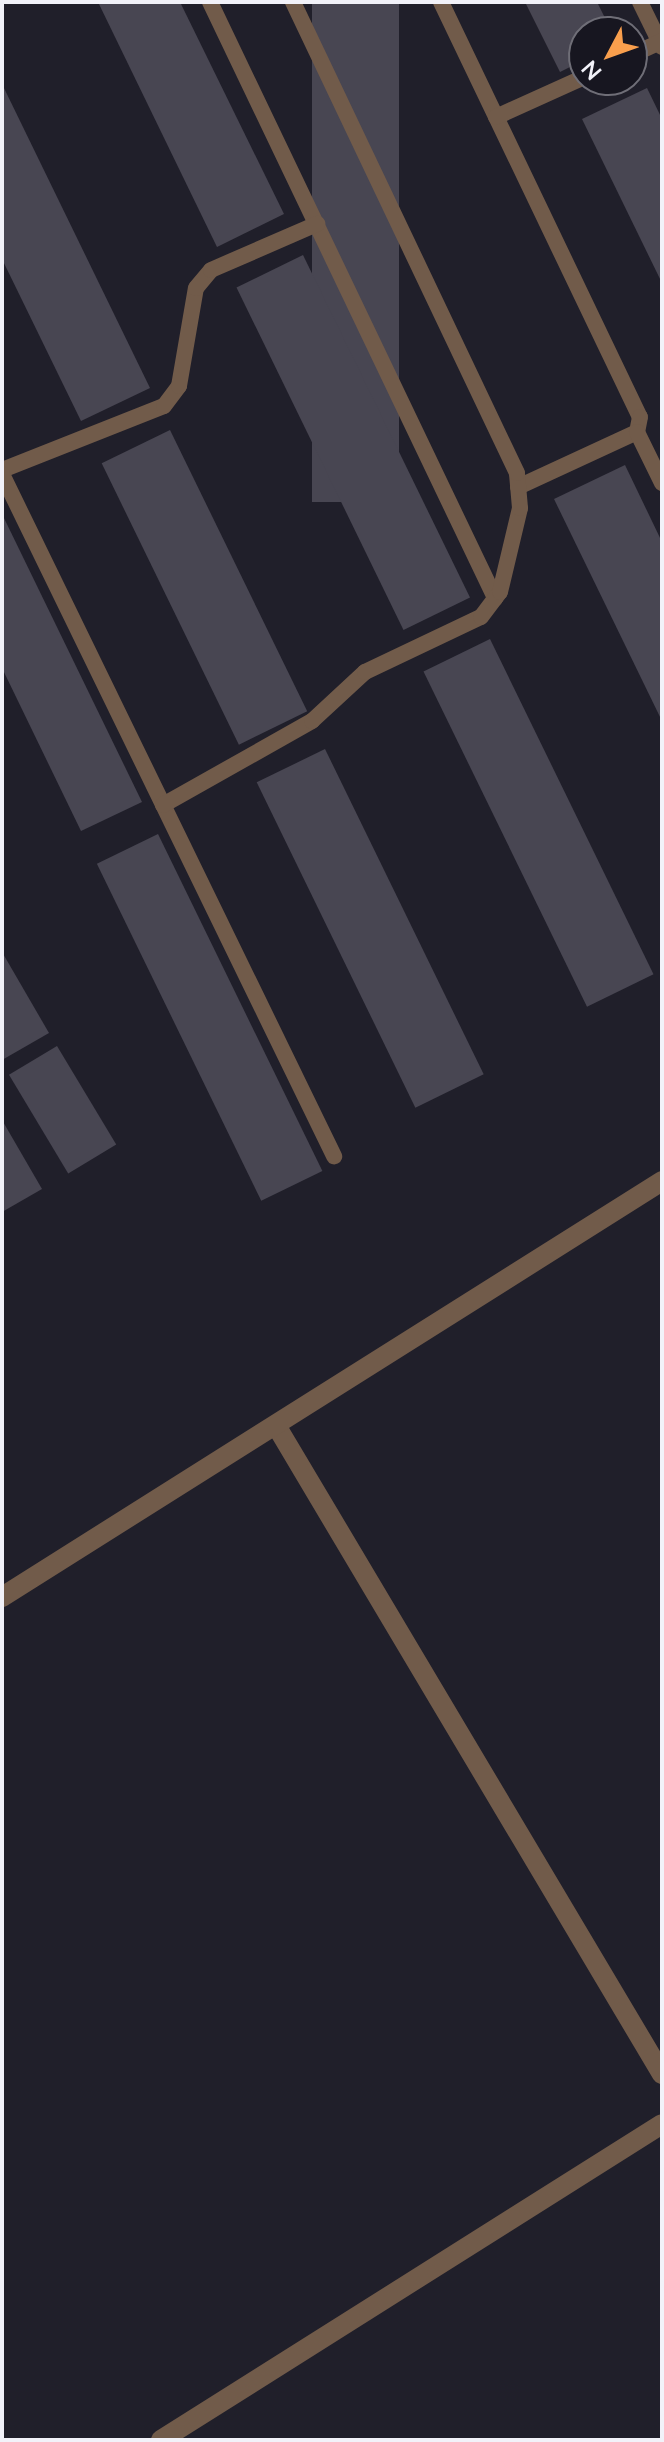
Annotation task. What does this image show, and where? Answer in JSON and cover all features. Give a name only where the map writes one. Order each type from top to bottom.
[{"type":"street","points":[[2,1597],[277,1427],[662,1181]]},
{"type":"street","points":[[277,1427],[662,2074]]},
{"type":"street","points":[[161,2440],[662,2124]]},
{"type":"lane","points":[[210,2],[495,598]]},
{"type":"lane","points":[[163,805],[312,721],[365,672],[481,617],[495,598],[520,508],[517,473],[293,2]]},
{"type":"lane","points":[[441,2],[640,417],[637,432],[662,483]]},
{"type":"lane","points":[[640,2],[661,44]]},
{"type":"lane","points":[[496,117],[568,84]]},
{"type":"lane","points":[[317,224],[211,270],[196,288],[179,386],[164,406],[2,472],[334,1156]]},
{"type":"lane","points":[[518,487],[637,432]]},
{"type":"building","points":[[98,2],[180,2],[284,214],[217,247]]},
{"type":"building","points":[[312,2],[399,2],[399,502],[312,502]]},
{"type":"building","points":[[525,2],[597,2],[604,16],[568,16],[568,68],[560,72]]},
{"type":"building","points":[[2,84],[150,388],[81,421],[2,259]]},
{"type":"building","points":[[648,90],[662,119],[662,283],[582,119],[630,96],[648,96]]},
{"type":"building","points":[[303,255],[470,597],[404,630],[236,287]]},
{"type":"building","points":[[170,430],[307,711],[239,745],[102,463]]},
{"type":"building","points":[[625,465],[662,542],[662,721],[554,499]]},
{"type":"building","points":[[2,514],[142,802],[81,831],[2,668]]},
{"type":"building","points":[[490,639],[654,974],[587,1007],[423,671]]},
{"type":"building","points":[[325,749],[484,1074],[415,1108],[257,782]]},
{"type":"building","points":[[158,834],[322,1171],[261,1201],[97,864]]},
{"type":"building","points":[[2,952],[49,1033],[2,1060]]},
{"type":"building","points":[[57,1046],[116,1145],[68,1173],[9,1075]]},
{"type":"building","points":[[2,1120],[42,1189],[2,1212]]}]
